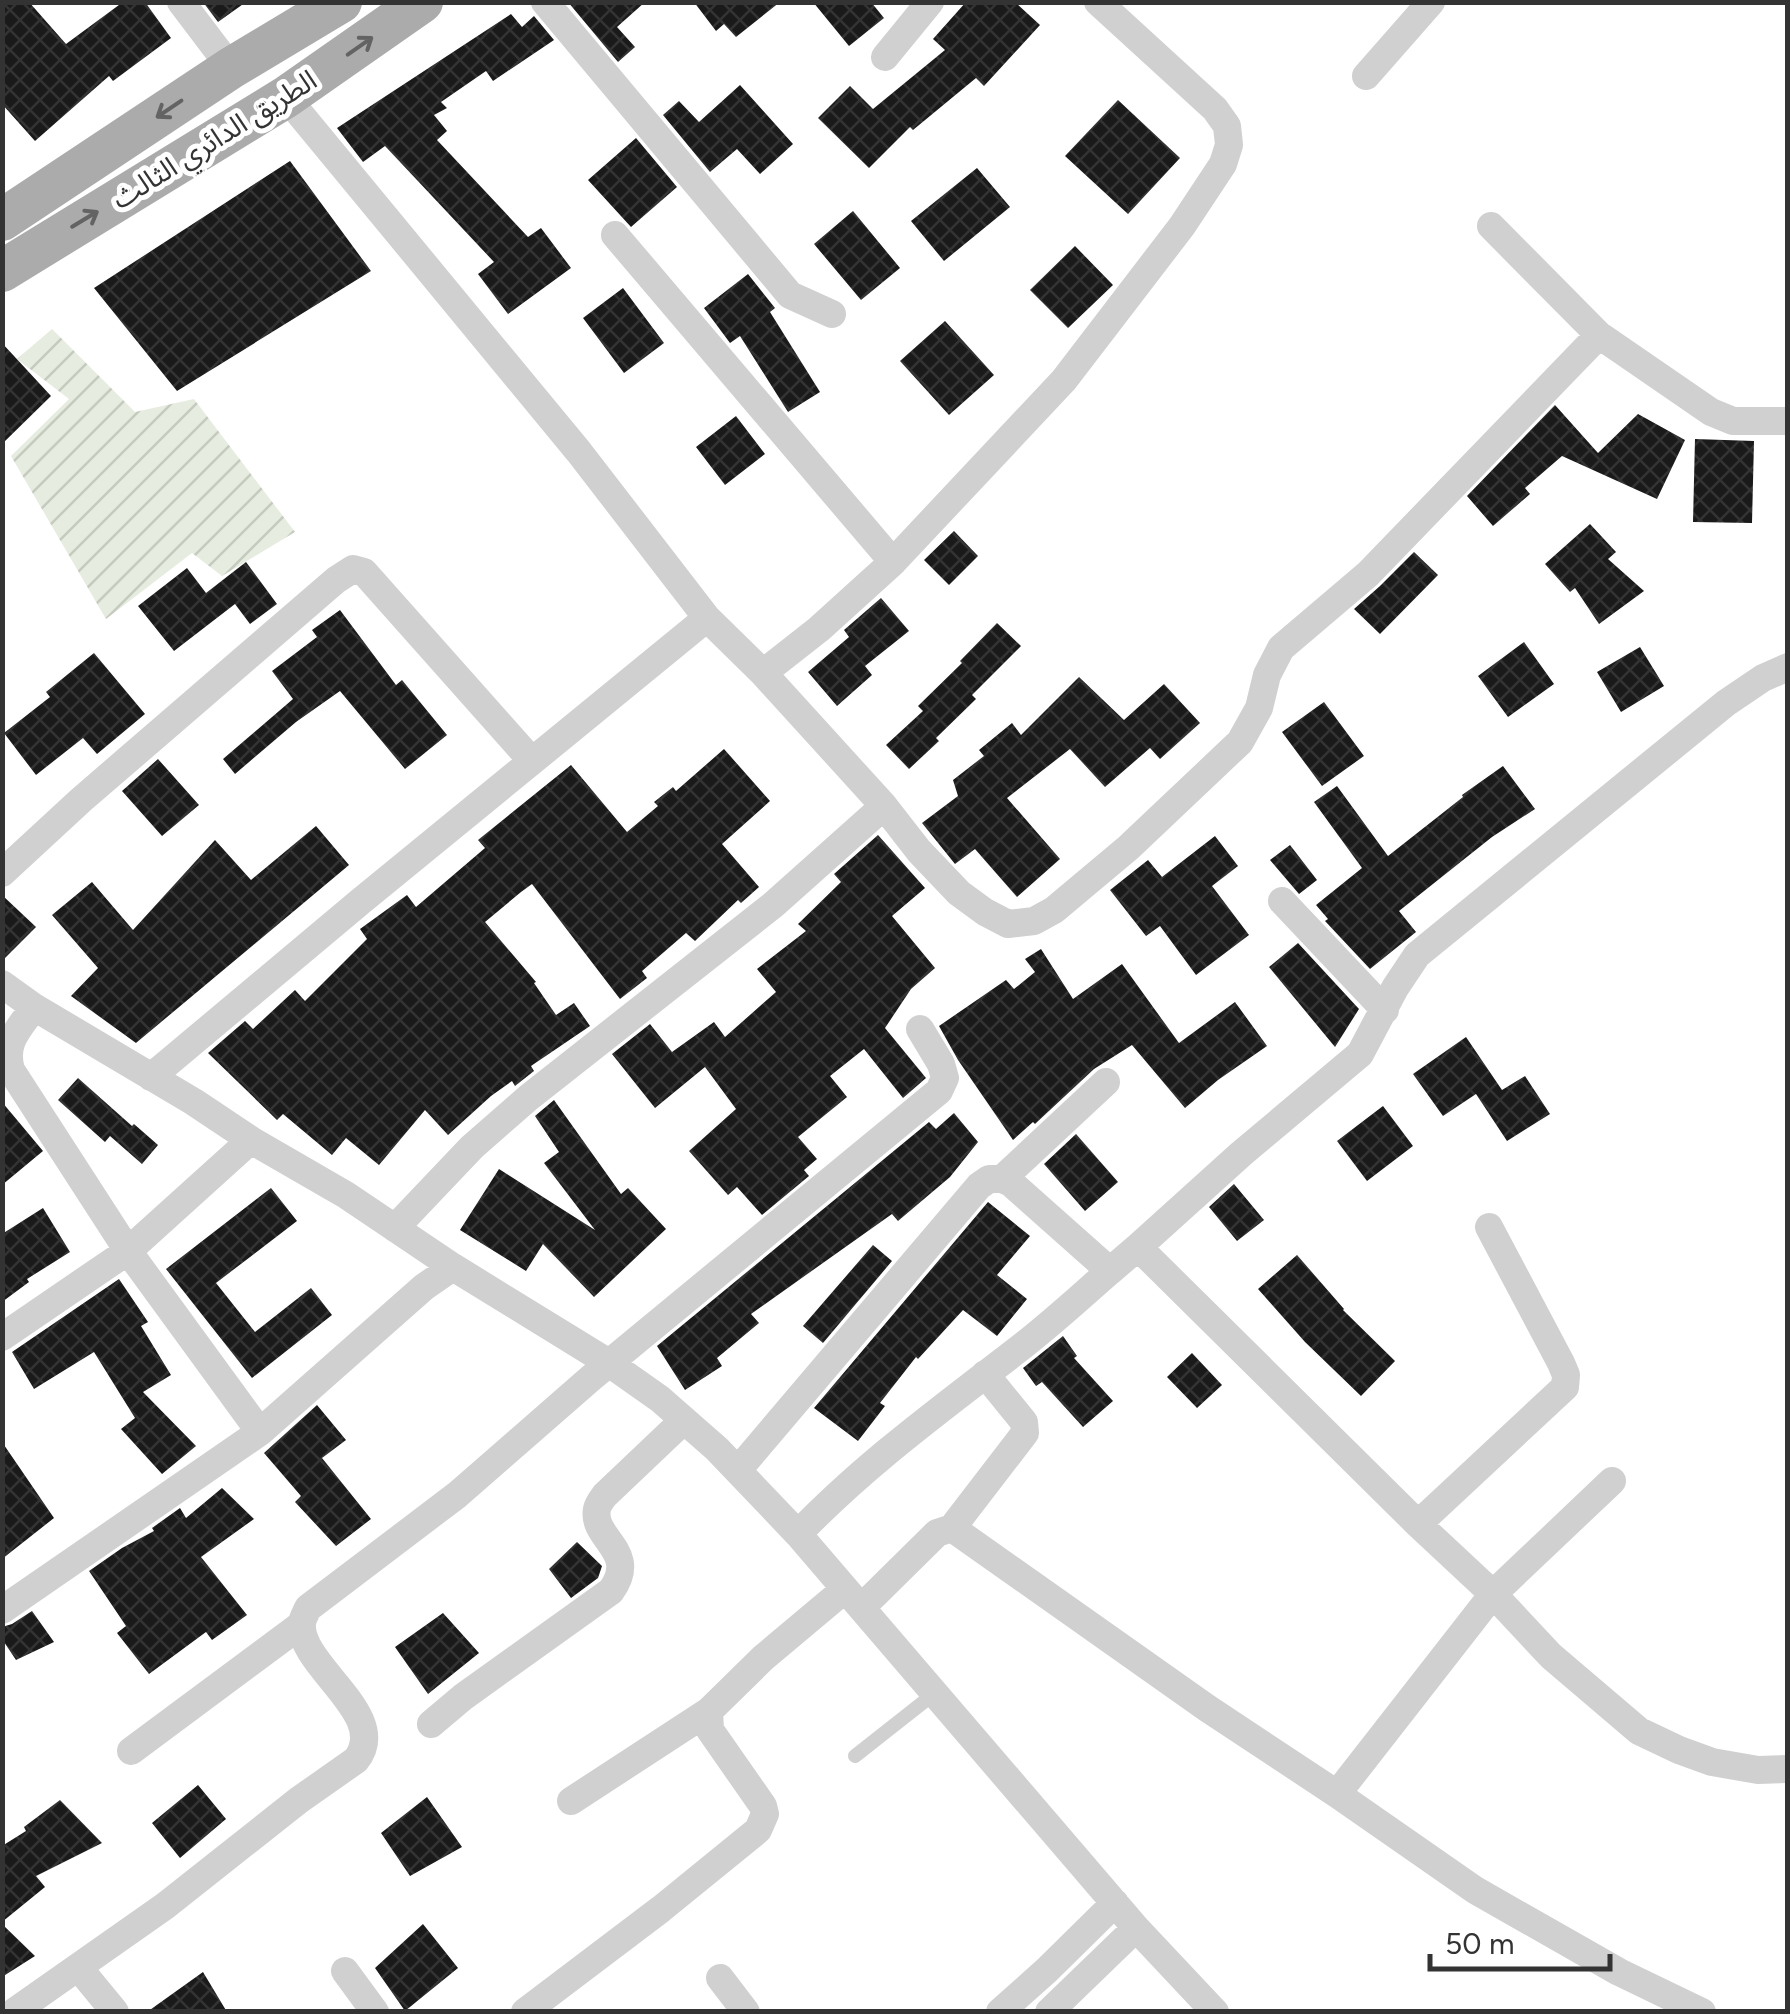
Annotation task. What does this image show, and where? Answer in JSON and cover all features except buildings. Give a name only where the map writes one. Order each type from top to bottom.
[{"type":"main road","name":"الطريق الدائري الثالث","points":[[2,220],[230,68],[341,2]]},
{"type":"main road","name":"الطريق الدائري الثالث","points":[[2,271],[286,97],[422,2]]},
{"type":"street","points":[[180,2],[230,68]]},
{"type":"street","points":[[545,2],[790,295],[832,314]]},
{"type":"street","points":[[885,57],[930,2]]},
{"type":"street","points":[[763,673],[893,562],[1064,380],[1182,226],[1223,164],[1230,145],[1227,126],[1215,109],[1098,2]]},
{"type":"street","points":[[1366,76],[1431,2]]},
{"type":"street","points":[[286,97],[579,452],[707,618],[763,673],[941,875],[984,912],[1008,924],[1034,920],[1054,910],[1128,848],[1240,742],[1259,708],[1267,674],[1281,648],[1368,574],[1598,335]]},
{"type":"street","points":[[1491,226],[1598,335],[1711,412],[1732,421],[1788,421]]},
{"type":"street","points":[[615,235],[893,562]]},
{"type":"street","points":[[2,872],[353,568],[364,572],[532,762]]},
{"type":"street","points":[[151,1077],[707,618]]},
{"type":"street","points":[[798,1534],[898,1443],[1070,1307],[1360,1054],[1417,955],[1726,703],[1788,667]]},
{"type":"street","points":[[395,1228],[472,1148],[528,1098],[773,905],[884,806]]},
{"type":"street","points":[[1282,901],[1385,1010]]},
{"type":"street","points":[[2,984],[346,1195],[660,1399],[738,1470],[798,1534],[1136,1928],[1215,2012]]},
{"type":"street","points":[[34,1007],[10,1041],[7,1055],[11,1070],[128,1251],[260,1432]]},
{"type":"street","points":[[131,1751],[302,1624],[308,1608],[457,1496],[609,1364],[940,1092],[945,1078],[941,1064],[920,1030]]},
{"type":"street","points":[[1002,1179],[1106,1082]]},
{"type":"street","points":[[2,1337],[128,1251],[251,1140]]},
{"type":"street","points":[[738,1470],[970,1196],[990,1180],[1011,1183],[1110,1271]]},
{"type":"street","points":[[1418,1524],[1565,1386],[1566,1374],[1561,1363],[1489,1227]]},
{"type":"street","points":[[1138,1247],[1493,1594],[1551,1656],[1639,1731],[1712,1762],[1758,1770],[1788,1768]]},
{"type":"street","points":[[2,1610],[260,1432],[453,1267]]},
{"type":"street","points":[[571,1801],[708,1711],[763,1658],[853,1599],[937,1533],[952,1528],[1025,1432],[1024,1422],[985,1374]]},
{"type":"street","points":[[431,1724],[462,1697],[611,1592],[621,1574],[620,1560],[599,1524],[596,1510],[605,1494],[684,1420]]},
{"type":"street","points":[[1337,1794],[1493,1594],[1612,1481]]},
{"type":"street","points":[[952,1528],[1164,1679],[1475,1890],[1619,1972],[1702,2012]]},
{"type":"street","points":[[14,2012],[165,1906],[363,1752],[357,1712],[314,1655],[302,1624]]},
{"type":"street","points":[[524,2012],[661,1910],[758,1830],[765,1814],[763,1806],[710,1730],[708,1711]]},
{"type":"street","points":[[1000,2012],[1115,1903]]},
{"type":"street","points":[[1049,2012],[1136,1928]]},
{"type":"street","points":[[78,1967],[115,2012]]},
{"type":"street","points":[[345,1971],[375,2012]]},
{"type":"street","points":[[720,1978],[746,2012]]},
{"type":"lane","points":[[856,1756],[936,1692]]},
{"type":"shaded area","points":[[52,329],[135,412],[194,399],[295,532],[222,576],[192,553],[106,619],[11,456],[69,399],[17,359]]}]
